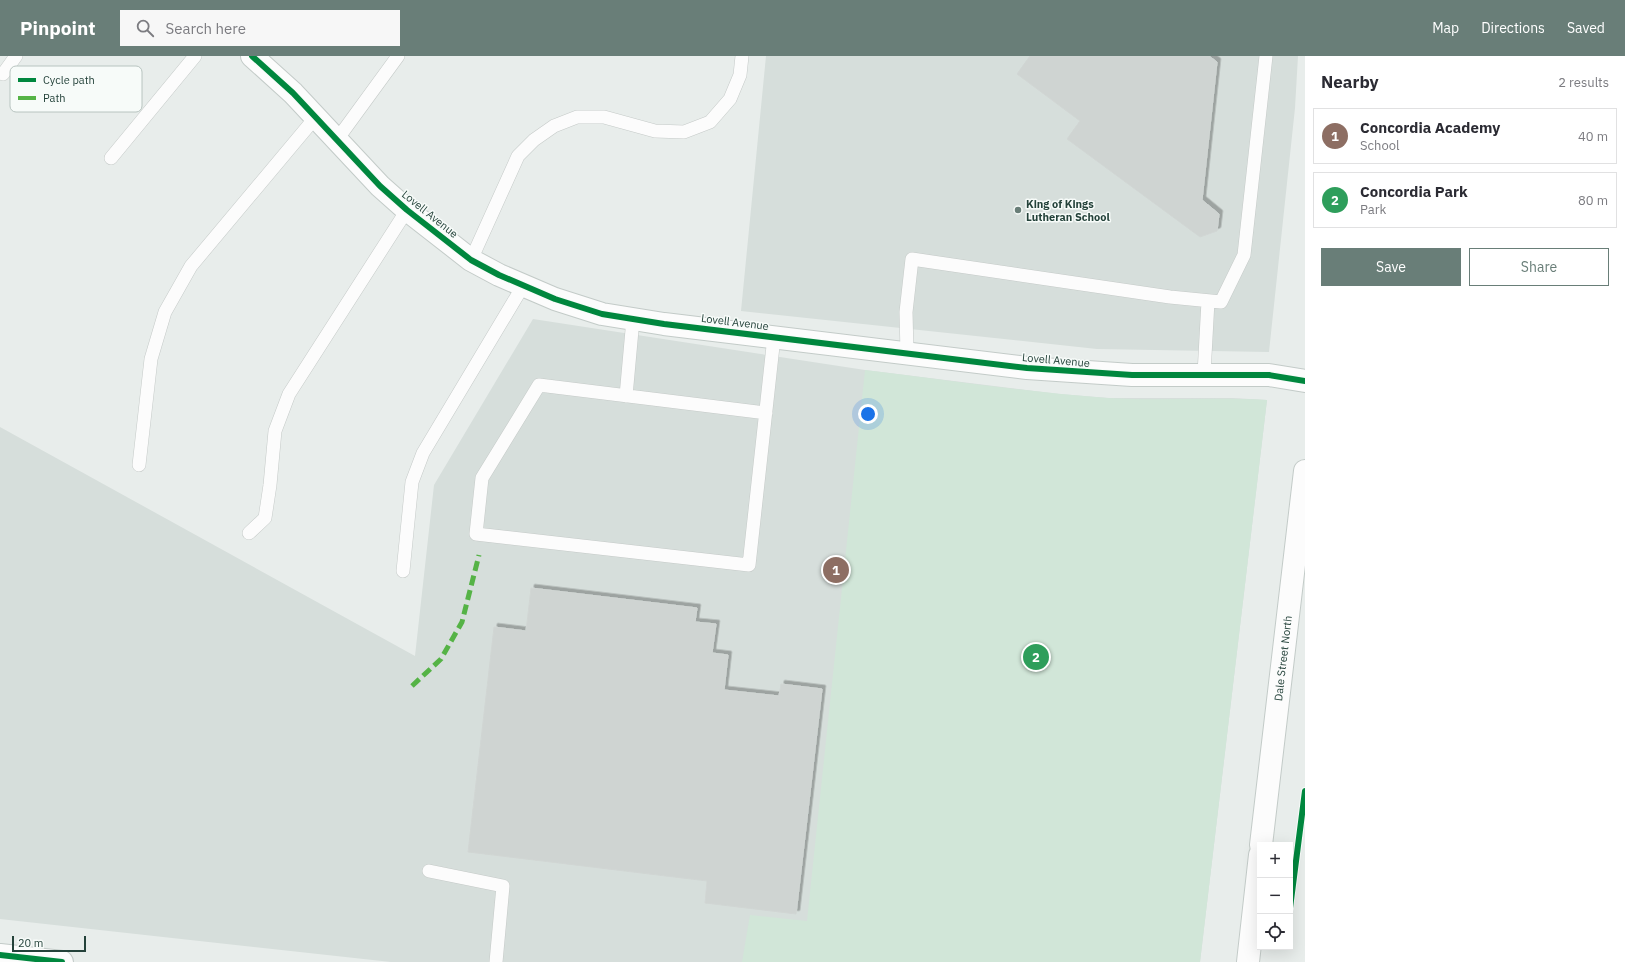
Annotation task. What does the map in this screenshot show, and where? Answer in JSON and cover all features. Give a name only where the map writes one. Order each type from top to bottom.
[{"type":"street","name":"Lovell Avenue","points":[[252,56],[292,93],[380,186],[407,210],[471,260],[523,286],[555,299],[602,314],[664,324],[1085,373],[1132,375],[1269,375],[1305,380]]},
{"type":"street","name":"Dale Street North","points":[[1261,842],[1305,471]]},
{"type":"street","points":[[1248,962],[1257,878]]},
{"type":"street","points":[[0,955],[62,962]]},
{"type":"lane","points":[[3,74],[16,56]]},
{"type":"lane","points":[[110,158],[195,56]]},
{"type":"lane","points":[[336,141],[398,56]]},
{"type":"lane","points":[[471,260],[518,156],[534,140],[554,126],[577,117],[604,117],[654,131],[684,132],[710,122],[730,99],[740,75],[742,56]]},
{"type":"lane","points":[[906,353],[906,312],[912,259],[1170,297],[1221,302],[1244,255],[1266,56]]},
{"type":"lane","points":[[139,465],[151,359],[165,312],[191,266],[315,118]]},
{"type":"lane","points":[[249,533],[265,518],[270,485],[274,431],[289,394],[407,210]]},
{"type":"lane","points":[[403,571],[412,482],[423,454],[523,286]]},
{"type":"lane","points":[[1204,374],[1208,301]]},
{"type":"lane","points":[[626,396],[633,319]]},
{"type":"lane","points":[[766,413],[539,385],[482,478],[476,534],[749,566],[766,413],[774,337]]},
{"type":"lane","points":[[429,871],[503,886],[496,962]]},
{"type":"shaded area","name":"King of Kings Lutheran School","points":[[766,56],[1298,56],[1295,108],[1269,352],[1097,349],[741,311]]},
{"type":"shaded area","points":[[533,319],[865,370],[1059,394],[1109,398],[1232,398],[1267,400],[1200,962],[391,962],[0,919],[0,427],[415,656],[434,485]]},
{"type":"green space","points":[[865,370],[1016,389],[1107,398],[1267,400],[1200,962],[742,962],[750,915],[807,921]]},
{"type":"building","points":[[1030,56],[1209,56],[1217,62],[1202,200],[1219,214],[1217,231],[1200,237],[1067,139],[1080,121],[1017,74]]},
{"type":"building","points":[[531,588],[697,608],[695,622],[716,624],[712,653],[728,655],[724,690],[779,696],[781,684],[822,689],[796,914],[705,903],[707,881],[468,852],[494,627],[526,631]]},
{"type":"marked path","points":[[412,686],[441,659],[462,622],[479,555]]},
{"type":"cycle path","points":[[252,56],[293,93],[380,186],[407,210],[471,260],[499,275],[555,299],[602,314],[664,324],[1027,368],[1132,375],[1269,375],[1305,381]]},
{"type":"cycle path","points":[[1293,885],[1305,791]]},
{"type":"cycle path","points":[[0,955],[62,962]]},
{"type":"place","name":"King of Kings Lutheran School","points":[[1018,210]]},
{"type":"place","name":"Concordia Academy","points":[[836,570]]},
{"type":"place","name":"Concordia Park","points":[[1036,657]]}]
